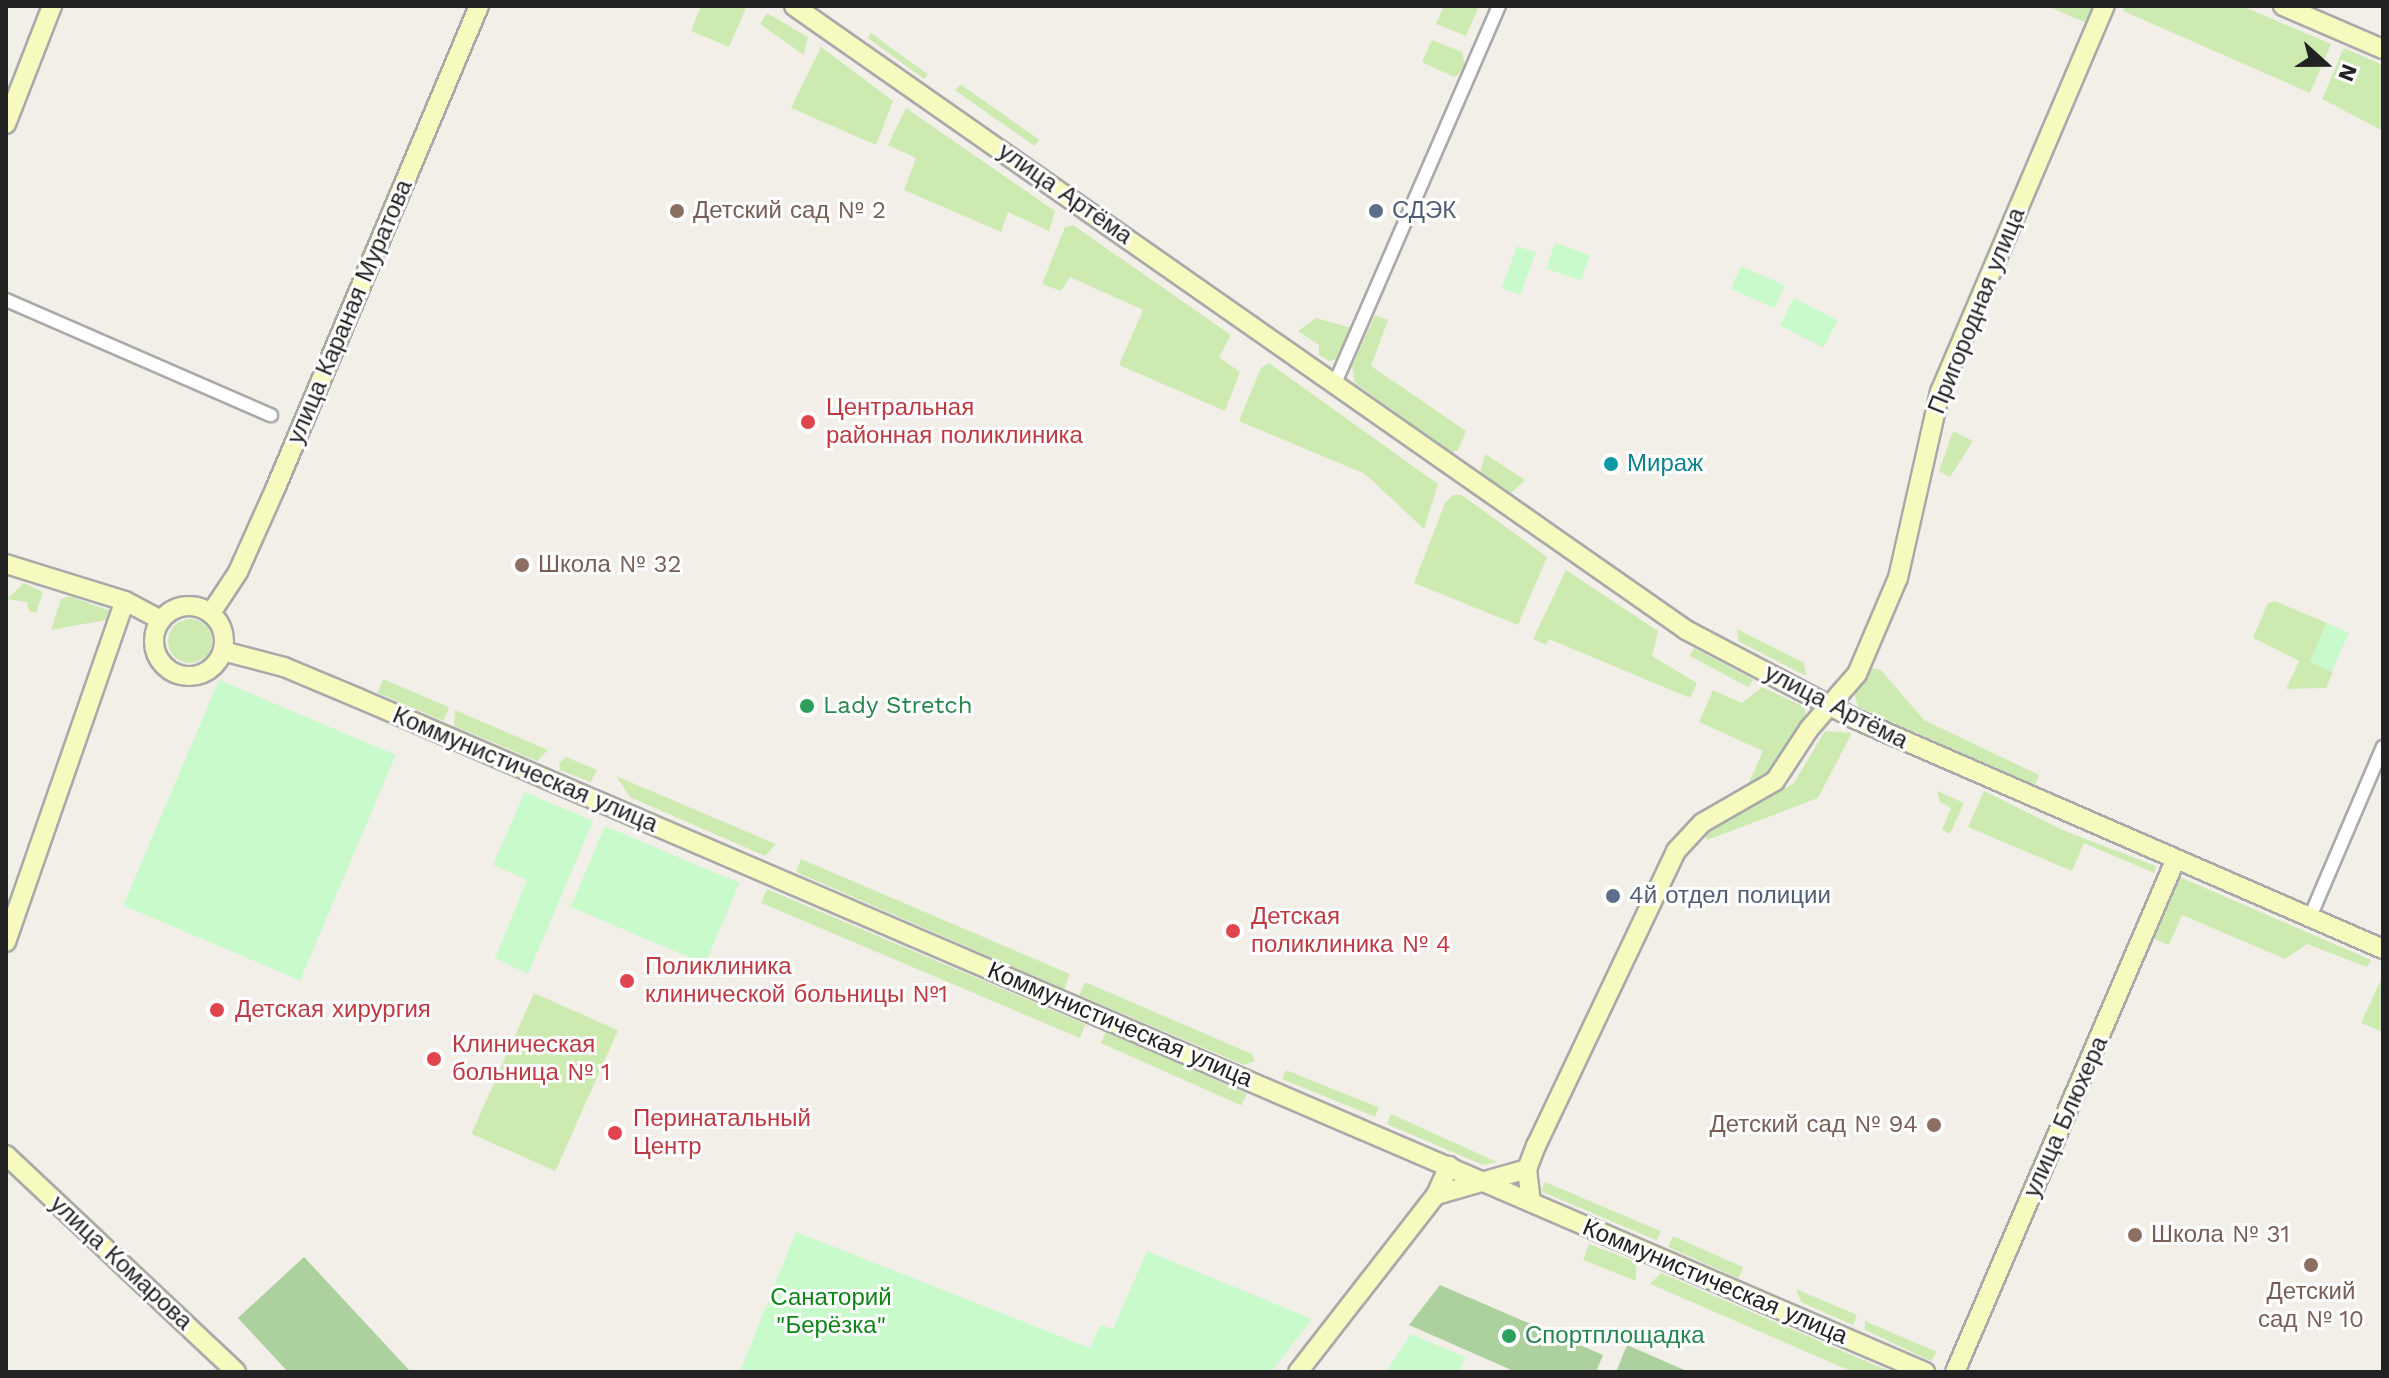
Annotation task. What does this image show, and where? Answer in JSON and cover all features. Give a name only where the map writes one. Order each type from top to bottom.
[{"type":"main road","points":[[6,124],[52,6]]},
{"type":"main road","name":"улица Караная Муратова","points":[[211,613],[238,572],[479,6]]},
{"type":"main road","name":"улица Артёма","points":[[794,6],[1686,630],[1830,706],[2175,861],[2383,949]]},
{"type":"main road","name":"Пригородная улица","points":[[1527,1169],[1687,834],[1775,781],[1857,674],[1898,578],[1944,380],[2105,6]]},
{"type":"main road","points":[[2283,6],[2383,49]]},
{"type":"main road","points":[[6,564],[125,601],[161,620]]},
{"type":"main road","points":[[6,942],[125,601]]},
{"type":"main road","points":[[185,606],[211,613],[221,626],[223,651],[206,672],[177,675],[155,652],[161,620],[185,606]]},
{"type":"main road","name":"Коммунистическая улица","points":[[223,651],[284,667],[358,698],[1925,1372]]},
{"type":"main road","name":"улица Блюхера","points":[[1955,1372],[2175,861]]},
{"type":"main road","name":"улица Комарова","points":[[6,1155],[236,1372]]},
{"type":"main road","points":[[1298,1372],[1436,1195],[1449,1166]]},
{"type":"main road","points":[[1436,1195],[1527,1169],[1531,1202]]},
{"type":"street","points":[[1335,383],[1499,6]]},
{"type":"street","points":[[6,300],[271,415]]},
{"type":"street","points":[[2310,917],[2383,747]]},
{"type":"green space","points":[[701,6],[747,6],[729,47],[691,31]]},
{"type":"green space","points":[[1444,6],[1479,6],[1466,36],[1436,24]]},
{"type":"green space","points":[[2047,6],[2097,6],[2089,24]]},
{"type":"green space","points":[[2125,6],[2242,6],[2331,44],[2310,93],[2123,11]]},
{"type":"green space","points":[[767,13],[808,37],[804,55],[760,24]]},
{"type":"green space","points":[[871,33],[928,74],[924,79],[867,38]]},
{"type":"green space","points":[[1432,40],[1462,52],[1465,64],[1459,74],[1454,77],[1422,62]]},
{"type":"green space","points":[[821,47],[893,101],[876,145],[791,108]]},
{"type":"green space","points":[[2344,48],[2383,65],[2383,131],[2322,99]]},
{"type":"green space","points":[[960,84],[1039,140],[1035,146],[955,91]]},
{"type":"green space","points":[[906,108],[1055,211],[1049,231],[1008,212],[1001,232],[904,190],[916,158],[888,145]]},
{"type":"green space","points":[[1073,225],[1231,335],[1219,357],[1240,372],[1225,411],[1119,365],[1143,310],[1070,277],[1061,291],[1042,284],[1065,227]]},
{"type":"green space","points":[[1555,243],[1590,255],[1581,281],[1546,269]]},
{"type":"green space","points":[[1517,246],[1536,253],[1520,295],[1502,288]]},
{"type":"green space","points":[[1741,266],[1785,286],[1775,308],[1731,289]]},
{"type":"green space","points":[[1794,298],[1838,320],[1824,348],[1780,326]]},
{"type":"green space","points":[[1375,315],[1388,320],[1371,366],[1466,431],[1458,450],[1451,453],[1355,383],[1352,366]]},
{"type":"green space","points":[[1316,318],[1355,329],[1340,359],[1329,361],[1319,355],[1319,345],[1298,331]]},
{"type":"green space","points":[[1269,363],[1438,484],[1424,529],[1365,474],[1239,421],[1261,368]]},
{"type":"green space","points":[[1953,431],[1973,441],[1950,477],[1939,471]]},
{"type":"green space","points":[[1485,454],[1525,480],[1510,494],[1480,474]]},
{"type":"green space","points":[[1453,495],[1462,495],[1547,557],[1518,625],[1414,583],[1445,503]]},
{"type":"green space","points":[[1566,570],[1658,631],[1652,656],[1697,683],[1690,698],[1549,639],[1546,645],[1533,639]]},
{"type":"green space","points":[[24,583],[43,592],[36,613],[29,611],[27,602],[7,599]]},
{"type":"green space","points":[[69,596],[111,611],[111,619],[51,630],[61,599]]},
{"type":"green space","points":[[2275,601],[2327,623],[2310,662],[2333,672],[2326,688],[2286,689],[2299,661],[2253,638],[2268,603]]},
{"type":"green space","points":[[190,619],[206,625],[212,641],[206,657],[190,663],[174,657],[168,641],[174,625]]},
{"type":"green space","points":[[2327,623],[2349,633],[2331,672],[2310,662]]},
{"type":"green space","points":[[1737,629],[1804,663],[1806,676],[1738,641]]},
{"type":"green space","points":[[1694,648],[1753,679],[1749,687],[1690,656]]},
{"type":"green space","points":[[1872,668],[1881,670],[1924,720],[2039,775],[2035,785],[1858,707],[1855,695],[1862,676]]},
{"type":"green space","points":[[383,679],[449,707],[443,721],[377,693]]},
{"type":"green space","points":[[219,680],[396,755],[300,981],[123,906]]},
{"type":"green space","points":[[1762,687],[1804,707],[1806,716],[1781,764],[1746,789],[1763,751],[1699,722],[1713,690],[1742,703]]},
{"type":"green space","points":[[455,710],[548,750],[537,761],[454,726]]},
{"type":"green space","points":[[1825,731],[1852,733],[1818,798],[1707,840],[1705,834],[1794,783]]},
{"type":"green space","points":[[566,757],[597,770],[591,782],[560,770],[559,763]]},
{"type":"green space","points":[[616,776],[776,844],[765,856],[630,797]]},
{"type":"green space","points":[[1937,791],[1964,803],[1950,834],[1942,830],[1951,808],[1940,802]]},
{"type":"green space","points":[[1984,791],[2065,831],[2156,866],[2154,873],[2084,843],[2072,871],[1968,827]]},
{"type":"green space","points":[[525,792],[593,821],[528,974],[495,958],[527,880],[493,865]]},
{"type":"green space","points":[[605,826],[739,883],[705,964],[571,907]]},
{"type":"green space","points":[[801,859],[1070,974],[1064,989],[796,872]]},
{"type":"green space","points":[[2173,874],[2371,960],[2367,967],[2307,944],[2285,959],[2182,915],[2169,945],[2147,936]]},
{"type":"green space","points":[[767,889],[1085,1024],[1080,1038],[761,903]]},
{"type":"green space","points":[[2383,975],[2383,1032],[2361,1023]]},
{"type":"green space","points":[[1085,982],[1252,1054],[1255,1061],[1244,1065],[1079,995]]},
{"type":"green space","points":[[534,993],[618,1030],[555,1171],[471,1134]]},
{"type":"green space","points":[[1106,1031],[1247,1094],[1241,1106],[1101,1043]]},
{"type":"green space","points":[[1286,1070],[1379,1107],[1375,1117],[1282,1079]]},
{"type":"green space","points":[[1391,1114],[1497,1162],[1483,1165],[1387,1124]]},
{"type":"green space","points":[[1545,1182],[1661,1231],[1657,1240],[1541,1191]]},
{"type":"green space","name":"Санаторий \"Берёзка\"","points":[[796,1232],[1090,1348],[1100,1325],[1113,1329],[1147,1251],[1312,1319],[1271,1372],[740,1372]]},
{"type":"green space","points":[[1673,1236],[1743,1267],[1738,1278],[1668,1247]]},
{"type":"green space","points":[[1589,1244],[1636,1262],[1636,1281],[1583,1260]]},
{"type":"green space","points":[[304,1257],[411,1372],[288,1372],[238,1318]]},
{"type":"green space","points":[[1661,1273],[1891,1372],[1853,1372],[1650,1284]]},
{"type":"green space","points":[[1440,1285],[1603,1355],[1596,1372],[1516,1372],[1409,1325]]},
{"type":"green space","points":[[1796,1289],[1857,1315],[1853,1325],[1801,1302]]},
{"type":"green space","points":[[1865,1321],[1937,1352],[1931,1361],[1865,1330]]},
{"type":"green space","points":[[1411,1334],[1465,1357],[1459,1372],[1386,1372]]},
{"type":"green space","points":[[1627,1345],[1689,1372],[1616,1372]]},
{"type":"place","name":"Детский сад № 2","points":[[677,211]]},
{"type":"place","name":"СДЭК","points":[[1376,211]]},
{"type":"place","name":"Центральная районная поликлиника","points":[[808,422]]},
{"type":"place","name":"Мираж","points":[[1611,464]]},
{"type":"place","name":"Школа № 32","points":[[522,565]]},
{"type":"place","name":"Lady Stretch","points":[[807,706]]},
{"type":"place","name":"4й отдел полиции","points":[[1613,896]]},
{"type":"place","name":"Детская поликлиника № 4","points":[[1233,931]]},
{"type":"place","name":"Поликлиника клинической больницы №1","points":[[627,981]]},
{"type":"place","name":"Детская хирургия","points":[[217,1010]]},
{"type":"place","name":"Клиническая больница № 1","points":[[434,1059]]},
{"type":"place","name":"Детский сад № 94","points":[[1934,1125]]},
{"type":"place","name":"Перинатальный Центр","points":[[615,1133]]},
{"type":"place","name":"Школа № 31","points":[[2135,1235]]},
{"type":"place","name":"Детский сад № 10","points":[[2311,1265]]},
{"type":"place","name":"Спортплощадка","points":[[1509,1336]]}]
